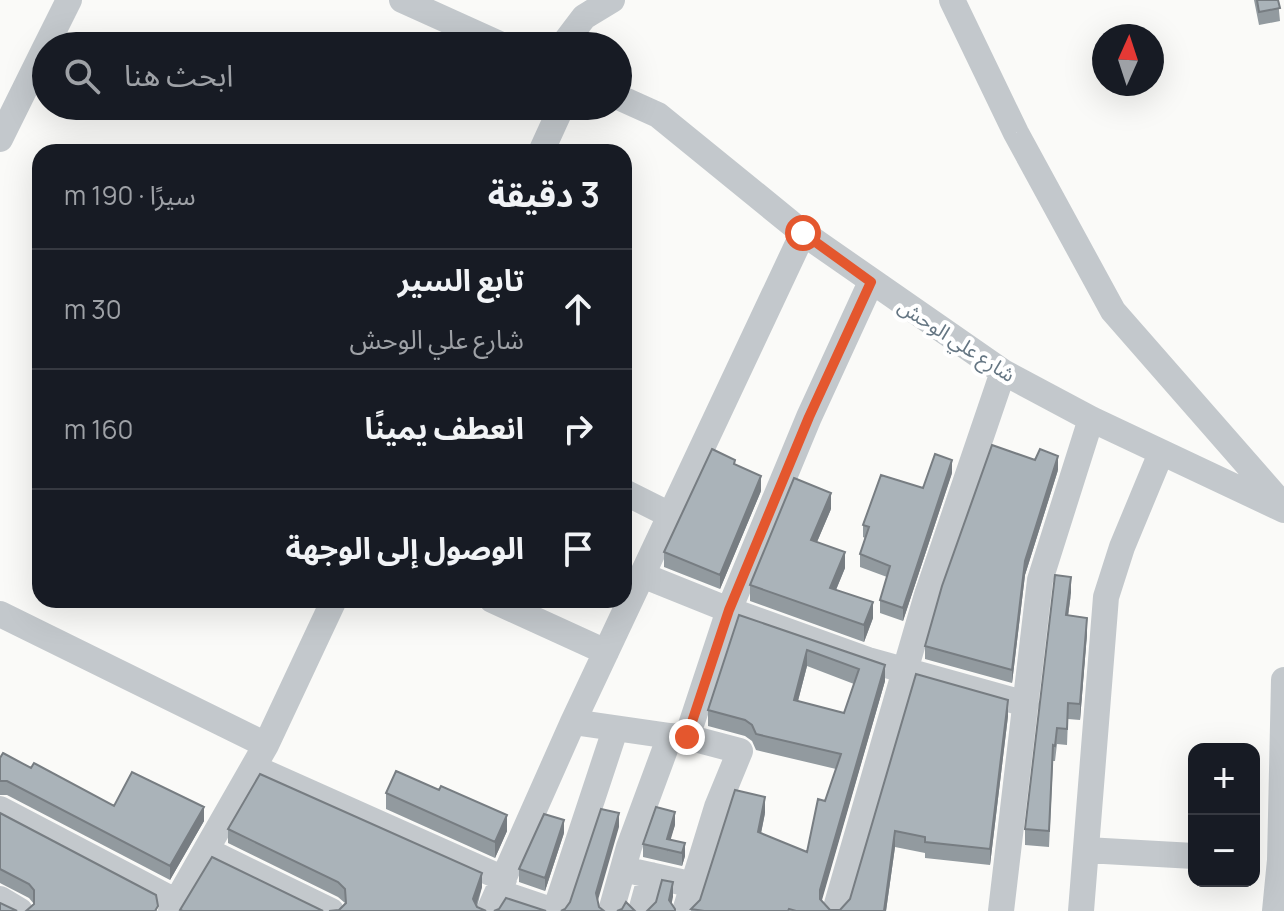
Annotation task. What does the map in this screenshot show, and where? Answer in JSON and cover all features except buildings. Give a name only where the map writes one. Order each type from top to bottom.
[{"type":"street","points":[[53,32],[69,0]]},
{"type":"street","points":[[402,0],[447,9],[482,32]]},
{"type":"street","points":[[573,32],[584,17],[612,0]]},
{"type":"street","points":[[952,0],[1016,133],[1113,311],[1284,509]]},
{"type":"street","points":[[0,139],[32,74]]},
{"type":"street","name":"شارع علي الوحش","points":[[632,103],[658,115],[803,233],[1003,372],[1091,419],[1284,509]]},
{"type":"street","points":[[545,144],[556,120]]},
{"type":"street","points":[[632,596],[803,233]]},
{"type":"street","points":[[611,911],[623,869],[729,610],[809,417],[871,282]]},
{"type":"street","points":[[835,911],[904,670],[1003,372]]},
{"type":"street","points":[[1001,911],[1040,580],[1091,419]]},
{"type":"street","points":[[1081,911],[1106,597],[1122,547],[1161,453]]},
{"type":"street","points":[[632,496],[670,515]]},
{"type":"street","points":[[642,575],[729,610],[904,670],[1026,704]]},
{"type":"street","points":[[0,809],[174,907],[260,756],[330,608]]},
{"type":"street","points":[[510,608],[606,652]]},
{"type":"street","points":[[497,894],[627,608]]},
{"type":"street","points":[[0,614],[260,756],[497,894],[555,911],[615,730]]},
{"type":"street","points":[[1275,911],[1273,860],[1284,680]]},
{"type":"street","points":[[573,722],[678,737],[740,751],[717,807],[685,911]]},
{"type":"street","points":[[206,850],[331,911]]},
{"type":"street","points":[[1086,850],[1188,856]]},
{"type":"street","points":[[623,869],[694,885]]},
{"type":"street","points":[[641,911],[651,875]]},
{"type":"street","points":[[0,899],[20,911]]},
{"type":"route","points":[[687,737],[729,610],[809,417],[871,282],[803,233]]}]
